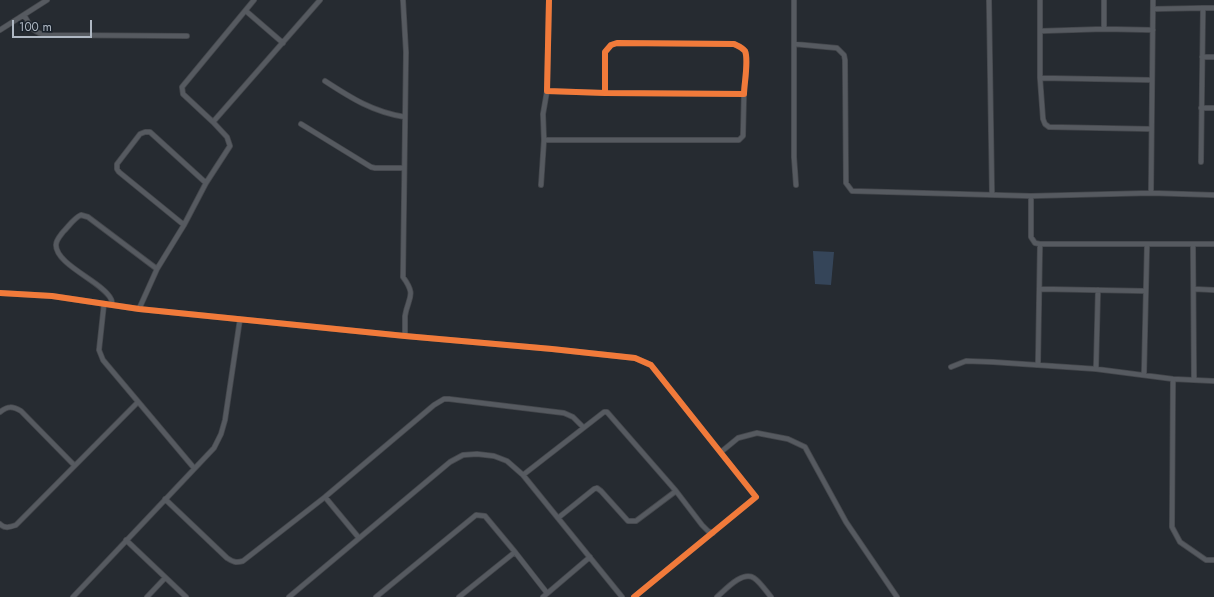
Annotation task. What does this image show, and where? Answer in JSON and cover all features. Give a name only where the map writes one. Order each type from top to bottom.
[{"type":"street","points":[[0,30],[47,0]]},
{"type":"street","points":[[139,309],[157,269],[184,225],[206,183],[230,146],[227,137],[183,94],[182,87],[254,0]]},
{"type":"street","points":[[213,122],[320,0]]},
{"type":"street","points":[[402,0],[406,52],[403,277],[409,285],[412,293],[405,316],[405,336]]},
{"type":"street","points":[[542,185],[544,140],[543,114],[547,91],[549,0]]},
{"type":"street","points":[[794,0],[794,157],[796,185]]},
{"type":"street","points":[[989,0],[992,195]]},
{"type":"street","points":[[1040,0],[1040,78],[1043,119],[1045,124],[1050,127],[1151,129]]},
{"type":"street","points":[[1104,0],[1104,30]]},
{"type":"street","points":[[1151,193],[1153,0]]},
{"type":"street","points":[[1201,162],[1202,8]]},
{"type":"street","points":[[1153,9],[1214,8]]},
{"type":"street","points":[[246,10],[283,43]]},
{"type":"street","points":[[24,15],[30,26],[37,34],[187,36]]},
{"type":"street","points":[[1041,31],[1153,30]]},
{"type":"street","points":[[544,140],[739,140],[744,136],[745,52],[742,48],[734,44],[617,43],[605,52],[605,93]]},
{"type":"street","points":[[794,44],[837,48],[844,55],[846,183],[852,191],[1031,196],[1151,193],[1214,195]]},
{"type":"street","points":[[1202,57],[1214,57]]},
{"type":"street","points":[[1040,78],[1151,80]]},
{"type":"street","points":[[324,81],[358,102],[391,114],[405,117]]},
{"type":"street","points":[[547,91],[744,94]]},
{"type":"street","points":[[1201,108],[1214,108]]},
{"type":"street","points":[[300,124],[371,167],[404,168]]},
{"type":"street","points":[[184,225],[119,172],[117,169],[117,164],[140,134],[150,132],[206,183]]},
{"type":"street","points":[[1031,196],[1031,237],[1034,243],[1214,244]]},
{"type":"street","points":[[112,305],[112,299],[104,291],[64,260],[58,253],[56,245],[58,238],[74,219],[82,215],[88,217],[157,269]]},
{"type":"street","points":[[1038,364],[1040,244]]},
{"type":"street","points":[[1144,375],[1147,244]]},
{"type":"street","points":[[1193,245],[1194,379]]},
{"type":"street","points":[[1194,289],[1214,290]]},
{"type":"street","points":[[1040,290],[1146,291]]},
{"type":"street","points":[[1096,369],[1098,290]]},
{"type":"street","points":[[0,292],[52,296],[139,309],[405,336],[552,349],[635,358],[641,360],[651,365],[756,497],[634,597]]},
{"type":"street","points":[[104,304],[99,350],[103,360],[194,468]]},
{"type":"street","points":[[73,597],[214,448],[226,420],[240,319]]},
{"type":"street","points":[[951,367],[966,361],[1038,364],[1096,369],[1173,379],[1214,381]]},
{"type":"street","points":[[1173,379],[1172,527],[1180,542],[1206,560],[1214,560]]},
{"type":"street","points":[[166,499],[227,558],[238,563],[325,496],[434,405],[444,399],[564,413],[573,417],[583,428]]},
{"type":"street","points":[[0,524],[8,527],[16,525],[138,402]]},
{"type":"street","points":[[0,412],[7,407],[13,407],[20,411],[74,465]]},
{"type":"street","points":[[523,475],[604,412],[607,412],[676,491],[702,525],[708,531],[713,533]]},
{"type":"street","points":[[721,452],[738,438],[758,433],[788,439],[805,447],[846,522],[896,597]]},
{"type":"street","points":[[289,597],[450,462],[463,455],[477,454],[502,458],[523,475],[622,597]]},
{"type":"street","points":[[558,518],[597,488],[628,521],[632,522],[636,521],[676,491]]},
{"type":"street","points":[[325,496],[359,538]]},
{"type":"street","points":[[376,597],[476,515],[485,516],[515,552],[545,595],[590,557]]},
{"type":"street","points":[[126,540],[186,597]]},
{"type":"street","points":[[459,597],[515,552]]},
{"type":"street","points":[[717,597],[740,578],[749,576],[754,578],[771,597]]},
{"type":"street","points":[[147,597],[165,578]]},
{"type":"water","points":[[813,251],[834,252],[831,285],[815,284]]},
{"type":"cycle path","points":[[549,0],[547,91],[605,93],[744,94],[746,66],[745,51],[734,44],[617,43],[611,45],[605,52],[605,93]]},
{"type":"cycle path","points":[[0,293],[52,296],[139,309],[635,358],[651,365],[756,497],[634,597]]}]
